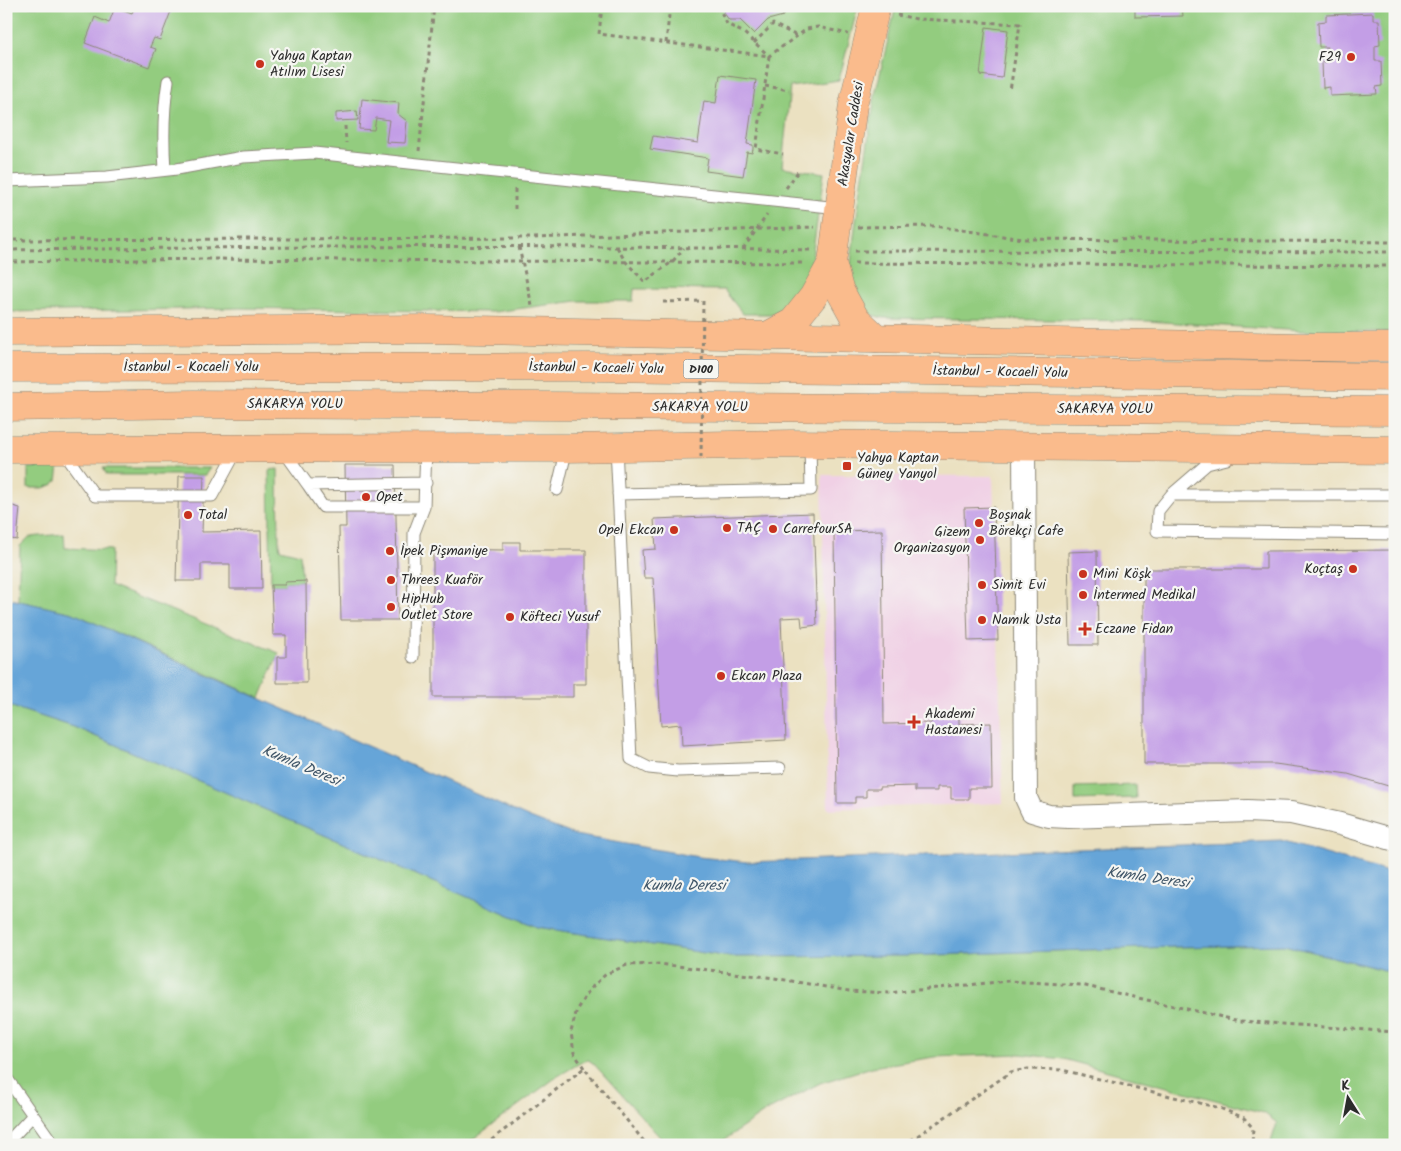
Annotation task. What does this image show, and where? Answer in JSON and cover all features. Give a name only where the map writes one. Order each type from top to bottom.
[{"type":"main road","name":"Akasyalar Caddesi","points":[[832,258],[847,218],[853,105],[878,10]]},
{"type":"main road","points":[[767,336],[793,322],[813,297],[832,258]]},
{"type":"main road","points":[[832,258],[839,289],[855,318],[876,338]]},
{"type":"main road","points":[[6,332],[428,329],[1395,346]]},
{"type":"main road","points":[[182,331],[596,367]]},
{"type":"main road","name":"İstanbul - Kocaeli Yolu","points":[[6,368],[596,367],[1395,377]]},
{"type":"main road","name":"SAKARYA YOLU","points":[[7,407],[194,404],[1395,411]]},
{"type":"main road","points":[[6,449],[568,448],[810,444],[1395,450]]},
{"type":"street","points":[[1024,446],[1026,798],[1032,811],[1049,816],[1068,817],[1248,811],[1291,813],[1340,824],[1395,840]]},
{"type":"lane","points":[[165,170],[162,138],[168,81]]},
{"type":"lane","points":[[6,181],[107,177],[165,170],[243,157],[314,153],[515,174],[847,218]]},
{"type":"lane","points":[[618,494],[811,490],[810,444]]},
{"type":"lane","points":[[413,657],[414,533],[424,507],[426,447]]},
{"type":"lane","points":[[616,447],[631,759],[649,768],[678,771],[780,768]]},
{"type":"lane","points":[[61,448],[95,496],[212,496],[237,449]]},
{"type":"lane","points":[[282,448],[323,507],[424,507]]},
{"type":"lane","points":[[556,490],[568,448]]},
{"type":"lane","points":[[1276,448],[1207,464],[1171,495],[1158,511],[1157,531],[1395,534]]},
{"type":"lane","points":[[308,485],[426,483]]},
{"type":"lane","points":[[1171,495],[1395,495]]},
{"type":"lane","points":[[6,1077],[54,1145]]},
{"type":"lane","points":[[6,1144],[33,1115]]},
{"type":"path","points":[[418,164],[434,6]]},
{"type":"path","points":[[602,6],[599,34],[769,56],[808,29],[818,27],[850,34]]},
{"type":"path","points":[[666,43],[670,6]]},
{"type":"path","points":[[699,6],[717,6],[727,24],[744,33],[769,56]]},
{"type":"path","points":[[878,10],[917,19],[1020,24],[1010,92]]},
{"type":"path","points":[[754,43],[773,24],[797,36]]},
{"type":"path","points":[[769,56],[755,149],[783,154]]},
{"type":"path","points":[[765,86],[789,90]]},
{"type":"path","points":[[514,209],[515,174]]},
{"type":"path","points":[[847,218],[934,226],[1023,239],[1395,242]]},
{"type":"path","points":[[6,240],[534,238],[816,227]]},
{"type":"path","points":[[6,250],[298,246],[684,247],[832,258],[1395,266]]},
{"type":"path","points":[[519,247],[532,306]]},
{"type":"path","points":[[617,247],[625,260],[645,282],[674,261],[684,247]]},
{"type":"path","points":[[6,262],[206,259],[674,261],[1395,252]]},
{"type":"path","points":[[663,302],[703,301],[701,457]]},
{"type":"path","points":[[647,1145],[584,1068],[574,1052],[571,1032],[577,1009],[590,989],[606,974],[627,965],[660,964],[774,978],[849,992],[888,993],[1008,981],[1081,985],[1240,1020],[1395,1032]]},
{"type":"path","points":[[485,1145],[584,1068]]},
{"type":"path","points":[[904,1145],[1010,1072],[1028,1069],[1062,1070],[1220,1108],[1244,1118],[1253,1128],[1252,1145]]},
{"type":"shaded area","name":"Akademi Hastanesi","points":[[822,475],[993,476],[1003,803],[828,809]]},
{"type":"green space","points":[[6,6],[858,6],[839,80],[790,87],[782,167],[824,173],[809,278],[794,306],[774,314],[743,314],[724,290],[646,289],[634,289],[633,301],[577,301],[494,312],[239,308],[6,312]]},
{"type":"green space","points":[[896,6],[1395,6],[1395,332],[1302,331],[1147,321],[883,318],[861,312],[852,286],[851,263],[855,228],[875,95]]},
{"type":"green space","points":[[59,466],[57,481],[52,485],[43,488],[28,488],[28,468]]},
{"type":"green space","points":[[103,468],[210,468],[205,475],[107,475]]},
{"type":"green space","points":[[278,469],[280,549],[300,554],[302,581],[286,582],[285,585],[271,585],[269,470]]},
{"type":"green space","points":[[64,534],[65,548],[111,550],[110,586],[279,653],[260,698],[73,613],[18,601],[20,546],[29,537]]},
{"type":"green space","points":[[6,705],[74,727],[537,927],[730,957],[904,956],[1284,945],[1377,968],[1395,974],[1395,1145],[1270,1145],[1277,1123],[1264,1113],[1063,1059],[1020,1054],[934,1057],[872,1067],[820,1083],[765,1112],[717,1145],[667,1145],[593,1063],[587,1059],[558,1076],[465,1145],[10,1145],[6,1141]]},
{"type":"green space","points":[[1135,785],[1136,798],[1075,800],[1075,787]]},
{"type":"water","name":"Kumla Deresi","points":[[6,598],[73,613],[207,675],[530,818],[575,835],[699,857],[748,862],[1281,841],[1395,874],[1395,974],[1284,945],[904,956],[730,957],[537,927],[74,727],[6,705]]},
{"type":"building","points":[[135,6],[173,6],[160,40],[154,38],[150,47],[156,49],[149,67],[85,43],[95,17],[109,23],[115,7],[132,13]]},
{"type":"building","points":[[724,6],[783,6],[783,16],[768,20],[754,34],[740,20],[729,20],[724,13]]},
{"type":"building","points":[[1127,6],[1182,6],[1183,16],[1135,17],[1135,8],[1127,9]]},
{"type":"building","name":"F29","points":[[1373,13],[1373,20],[1379,20],[1380,45],[1375,46],[1375,61],[1381,61],[1382,86],[1376,87],[1377,94],[1330,96],[1330,87],[1323,88],[1322,62],[1328,62],[1327,47],[1319,47],[1318,22],[1326,21],[1326,15]]},
{"type":"building","points":[[986,27],[1008,30],[1002,78],[980,75]]},
{"type":"building","points":[[720,75],[756,80],[747,144],[753,145],[753,149],[752,153],[747,152],[743,176],[706,171],[708,158],[650,149],[653,136],[698,143],[704,101],[716,103]]},
{"type":"building","points":[[362,99],[399,103],[398,114],[407,121],[405,143],[386,142],[389,120],[376,118],[374,130],[359,129]]},
{"type":"building","points":[[357,111],[358,120],[336,121],[336,113]]},
{"type":"building","points":[[345,465],[395,465],[398,620],[341,620],[339,527],[346,527]]},
{"type":"building","points":[[179,476],[204,476],[202,532],[261,531],[262,589],[230,589],[230,564],[201,564],[201,581],[176,581]]},
{"type":"building","points":[[6,504],[20,508],[17,540],[6,538]]},
{"type":"building","points":[[994,507],[998,640],[968,641],[964,508]]},
{"type":"building","name":"Ekcan Plaza","points":[[813,513],[817,625],[802,627],[801,617],[781,618],[786,740],[682,746],[681,724],[661,726],[653,578],[644,578],[642,550],[656,549],[654,519]]},
{"type":"building","name":"Akademi Hastanesi","points":[[882,530],[884,724],[931,723],[931,717],[959,717],[959,724],[991,723],[992,788],[969,788],[969,799],[951,799],[951,787],[937,787],[937,791],[915,791],[915,786],[880,787],[880,789],[866,789],[866,797],[855,797],[855,803],[837,803],[834,531]]},
{"type":"building","name":"Köfteci Yusuf","points":[[503,542],[520,542],[520,550],[586,550],[586,684],[573,684],[573,697],[433,697],[433,549],[503,550]]},
{"type":"building","points":[[1395,550],[1395,788],[1348,774],[1275,764],[1144,764],[1144,569],[1266,569],[1266,551]]},
{"type":"building","points":[[1097,551],[1098,645],[1070,645],[1068,552]]},
{"type":"building","points":[[306,581],[307,683],[277,683],[277,657],[286,657],[286,635],[273,635],[271,585],[285,585],[285,582]]},
{"type":"place","name":"F29","points":[[1351,57]]},
{"type":"place","name":"Yahya Kaptan Atılım Lisesi","points":[[260,64]]},
{"type":"place","name":"Yahya Kaptan Güney Yanyol","points":[[847,466]]},
{"type":"place","name":"Opet","points":[[366,497]]},
{"type":"place","name":"Total","points":[[188,515]]},
{"type":"place","name":"Boşnak Börekçi Cafe","points":[[979,523]]},
{"type":"place","name":"TAÇ","points":[[727,528]]},
{"type":"place","name":"CarrefourSA","points":[[773,529]]},
{"type":"place","name":"Opel Ekcan","points":[[674,530]]},
{"type":"place","name":"Gizem Organizasyon","points":[[980,540]]},
{"type":"place","name":"İpek Pişmaniye","points":[[390,551]]},
{"type":"place","name":"Koçtaş","points":[[1353,569]]},
{"type":"place","name":"Mini Köşk","points":[[1083,574]]},
{"type":"place","name":"Threes Kuaför","points":[[391,580]]},
{"type":"place","name":"Simit Evi","points":[[982,585]]},
{"type":"place","name":"İntermed Medikal","points":[[1083,595]]},
{"type":"place","name":"HipHub Outlet Store","points":[[391,607]]},
{"type":"place","name":"Köfteci Yusuf","points":[[510,617]]},
{"type":"place","name":"Namık Usta","points":[[982,620]]},
{"type":"place","name":"Eczane Fidan","points":[[1085,629]]},
{"type":"place","name":"Ekcan Plaza","points":[[721,676]]},
{"type":"place","name":"Akademi Hastanesi","points":[[914,722]]}]
